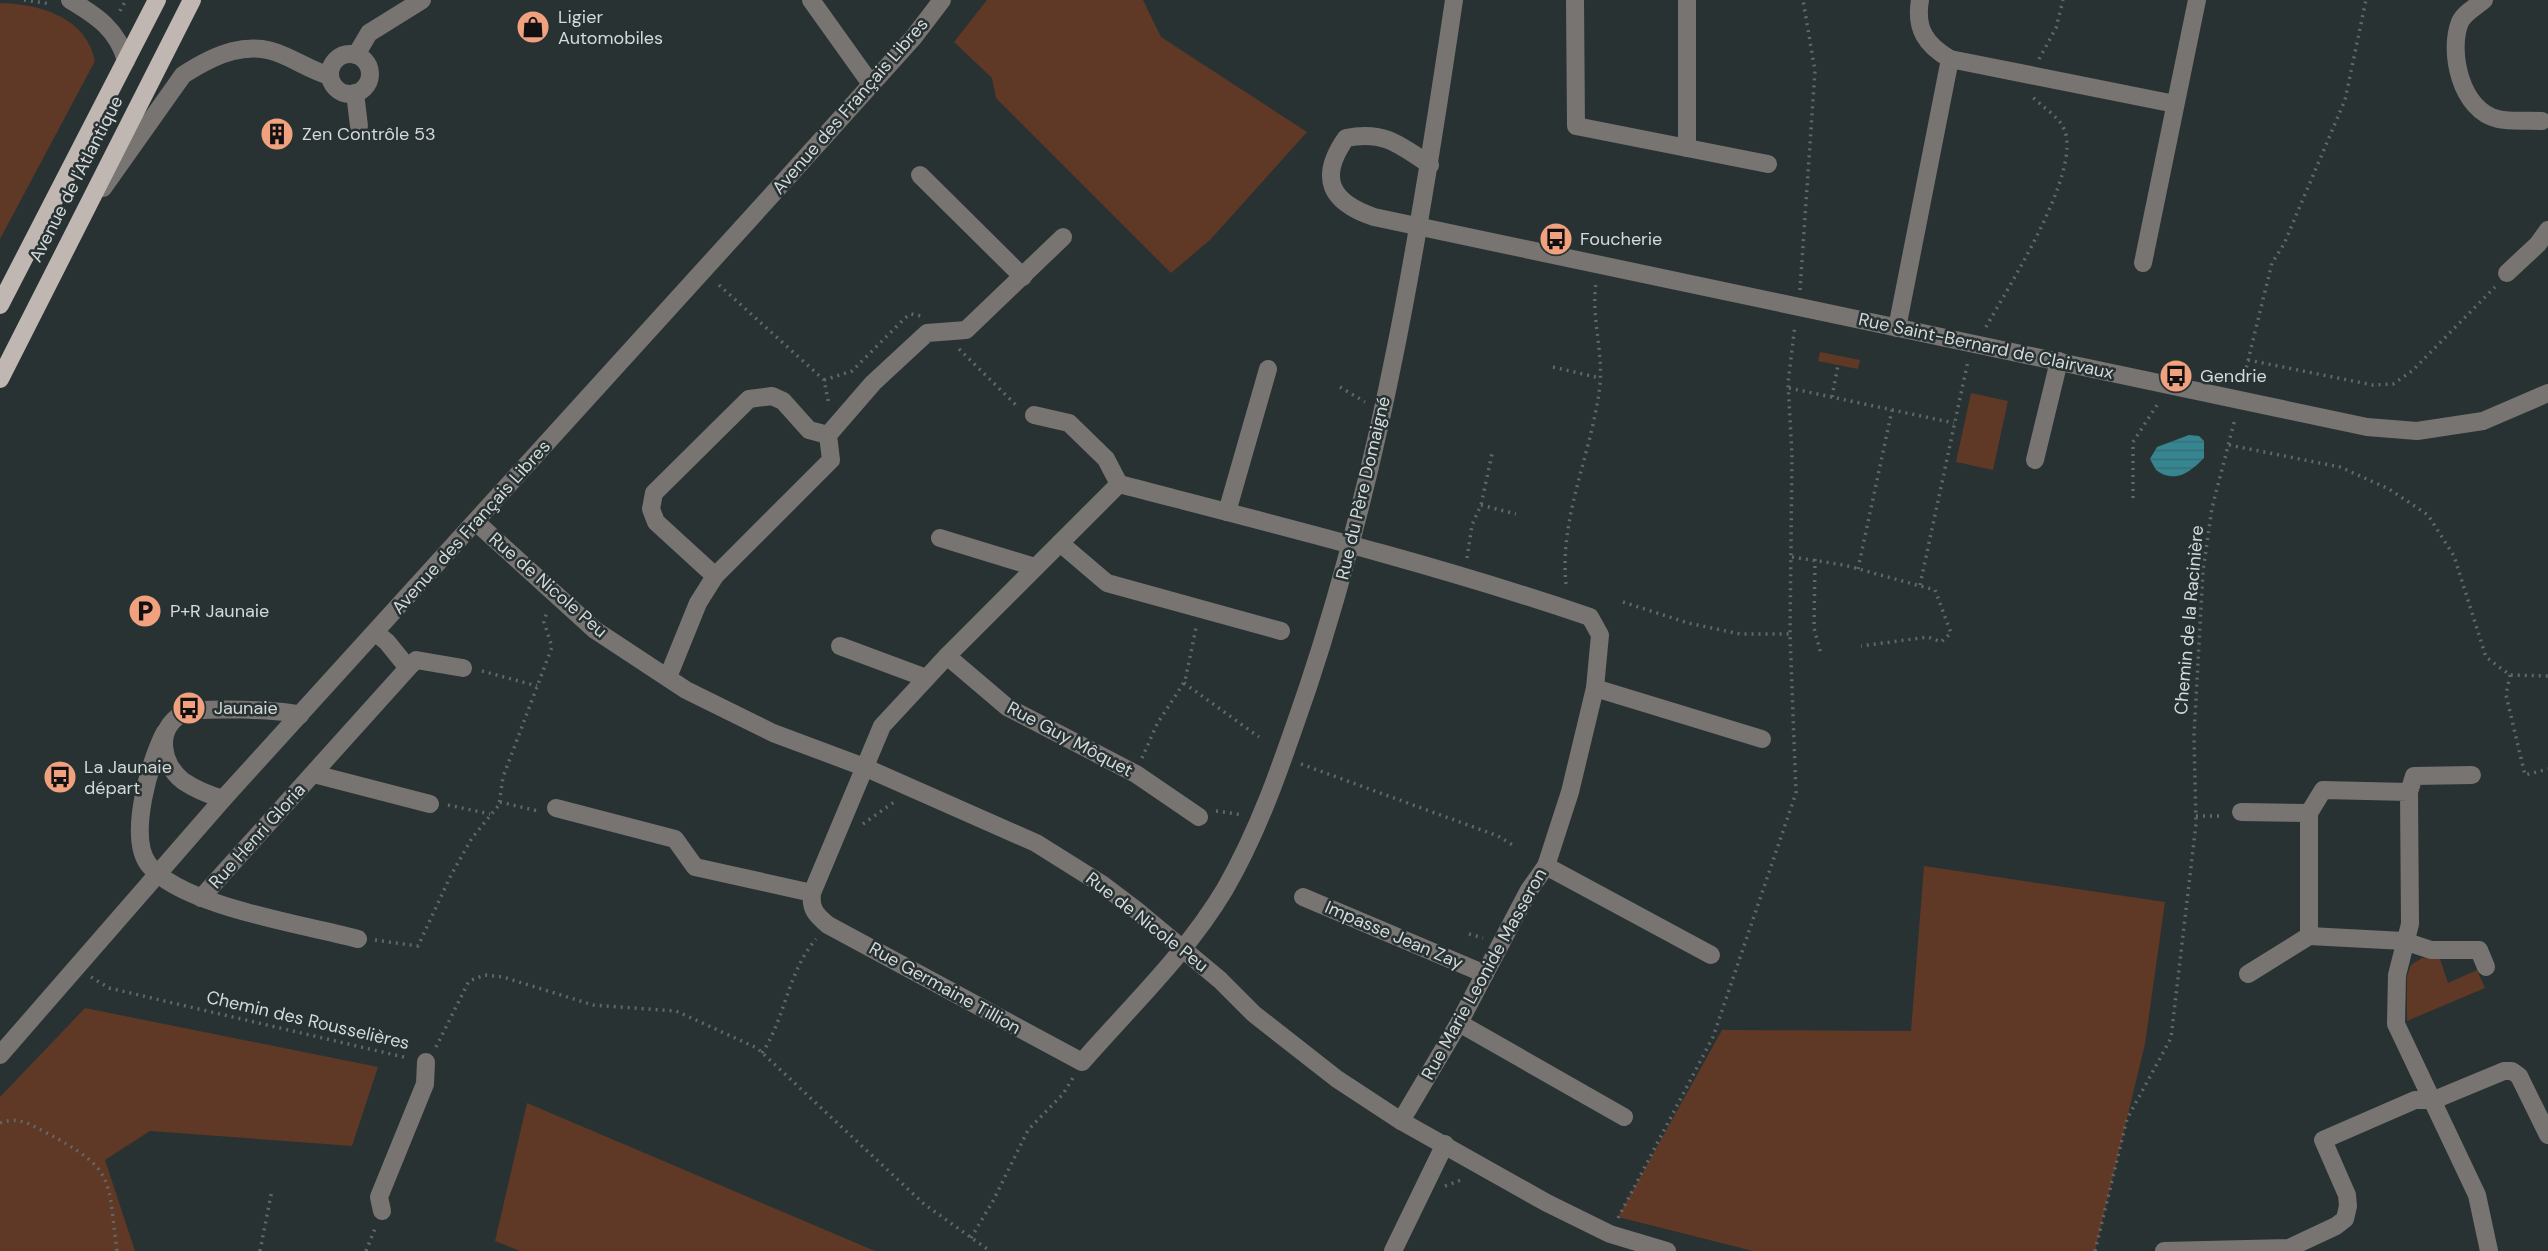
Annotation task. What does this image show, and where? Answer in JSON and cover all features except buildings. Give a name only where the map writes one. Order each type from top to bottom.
[{"type":"main road","name":"Avenue de l'Atlantique","points":[[0,305],[157,0]]},
{"type":"main road","name":"Avenue de l'Atlantique","points":[[0,379],[192,0]]},
{"type":"street","points":[[356,55],[369,33],[422,0]]},
{"type":"street","points":[[811,0],[871,84]]},
{"type":"street","name":"Avenue des Français Libres","points":[[0,1055],[159,876],[223,799],[871,84],[942,0]]},
{"type":"street","name":"Rue du Père Domaigné","points":[[1183,948],[1224,890],[1269,800],[1352,547],[1420,227],[1454,0]]},
{"type":"street","points":[[1575,0],[1576,126],[1768,164]]},
{"type":"street","points":[[1687,0],[1687,148]]},
{"type":"street","points":[[1920,0],[1917,16],[1922,34],[1934,50],[1951,59],[2175,104]]},
{"type":"street","points":[[2143,263],[2197,0]]},
{"type":"street","points":[[2484,0],[2461,19],[2455,47],[2456,73],[2477,107],[2496,119],[2546,121]]},
{"type":"street","points":[[63,4],[99,17],[121,42],[126,61]]},
{"type":"street","points":[[73,231],[183,75],[201,63],[242,48],[263,48],[330,76],[340,91],[355,93],[364,89],[370,76],[367,63],[356,55],[339,57],[330,76]]},
{"type":"street","points":[[1897,328],[1951,59]]},
{"type":"street","points":[[355,93],[359,126]]},
{"type":"street","points":[[1420,227],[1351,209],[1337,198],[1331,182],[1333,157],[1346,138],[1377,134],[1430,165]]},
{"type":"street","points":[[920,174],[1023,277]]},
{"type":"street","name":"Rue Saint-Bernard de Clairvaux","points":[[1420,227],[2367,427],[2417,431],[2483,421],[2548,393]]},
{"type":"street","points":[[2507,274],[2538,244],[2548,230]]},
{"type":"street","points":[[668,677],[698,603],[715,576],[831,460],[828,435],[873,383],[927,333],[965,330],[1063,237]]},
{"type":"street","points":[[2035,460],[2059,361]]},
{"type":"street","points":[[1227,513],[1268,369]]},
{"type":"street","points":[[715,576],[656,522],[651,509],[654,493],[749,400],[772,396],[783,401],[809,430],[828,435]]},
{"type":"street","points":[[1034,415],[1069,423],[1106,459],[1119,484],[1352,547]]},
{"type":"street","points":[[828,925],[817,916],[811,905],[812,893],[882,726],[947,656],[1119,484]]},
{"type":"street","name":"Rue de Nicole Peu","points":[[475,522],[595,630],[668,677],[773,733],[864,767],[1036,843],[1103,885],[1183,948],[1264,1022],[1336,1079],[1401,1121],[1610,1234],[1667,1251]]},
{"type":"street","points":[[940,538],[1035,567]]},
{"type":"street","points":[[1060,543],[1107,583],[1281,631]]},
{"type":"street","name":"Rue Marie Leonide Masseron","points":[[1352,547],[1419,562],[1590,617],[1600,635],[1595,688],[1570,792],[1546,866],[1529,890],[1459,1023],[1401,1121]]},
{"type":"street","points":[[376,633],[408,668],[416,660],[463,668]]},
{"type":"street","points":[[840,646],[926,678]]},
{"type":"street","name":"Rue Guy Môquet","points":[[947,656],[1007,707],[1136,774],[1205,814]]},
{"type":"street","name":"Rue Henri Gloria","points":[[201,898],[408,668]]},
{"type":"street","points":[[1595,688],[1762,738]]},
{"type":"street","points":[[159,876],[147,863],[141,850],[141,830],[146,782],[154,753],[165,732],[185,712],[284,710],[300,715]]},
{"type":"street","points":[[165,732],[164,755],[171,768],[182,780],[223,799]]},
{"type":"street","name":"Rue Henri Gloria","points":[[314,774],[430,804]]},
{"type":"street","points":[[2472,775],[2414,776],[2409,792],[2410,924],[2397,975],[2396,1024],[2477,1195],[2488,1251]]},
{"type":"street","points":[[2309,936],[2309,813],[2323,790],[2409,792]]},
{"type":"street","points":[[556,807],[676,838],[695,867],[812,893]]},
{"type":"street","points":[[2241,812],[2309,813]]},
{"type":"street","points":[[1546,866],[1711,955]]},
{"type":"street","name":"Rue Henri Gloria","points":[[159,876],[201,898],[358,939]]},
{"type":"street","name":"Impasse Jean Zay","points":[[1303,897],[1485,974]]},
{"type":"street","name":"Rue Germaine Tillion","points":[[828,925],[1082,1062]]},
{"type":"street","points":[[2248,974],[2309,936],[2404,941],[2431,950],[2479,950],[2486,967]]},
{"type":"street","points":[[1082,1062],[1183,948]]},
{"type":"street","points":[[1459,1023],[1624,1117]]},
{"type":"street","points":[[382,1211],[379,1197],[425,1084],[426,1062]]},
{"type":"street","points":[[2164,1251],[2289,1248],[2336,1226],[2345,1219],[2347,1195],[2323,1140],[2414,1100],[2434,1100],[2504,1070],[2512,1070],[2519,1076],[2548,1135]]},
{"type":"street","points":[[1393,1251],[1445,1144]]},
{"type":"path","points":[[24,0],[63,4]]},
{"type":"path","points":[[2035,65],[2056,28],[2063,0]]},
{"type":"path","name":"Chemin de la Racinière","points":[[2095,1251],[2127,1119],[2171,1038],[2196,816],[2194,735],[2203,571],[2212,508],[2272,263],[2284,244],[2345,100],[2366,0]]},
{"type":"path","points":[[1982,332],[2044,225],[2062,174],[2067,140],[2064,127],[2031,96],[2030,86]]},
{"type":"path","points":[[2248,360],[2372,385],[2393,384],[2412,371],[2507,274]]},
{"type":"path","points":[[1566,584],[1563,555],[1600,378],[1594,317],[1596,277]]},
{"type":"path","points":[[719,285],[824,380],[834,413]]},
{"type":"path","points":[[824,380],[852,371],[911,314],[925,319]]},
{"type":"path","points":[[955,345],[1016,406],[1034,415]]},
{"type":"path","points":[[1920,585],[1969,355]]},
{"type":"path","points":[[1832,397],[1838,365]]},
{"type":"path","points":[[1553,367],[1600,378]]},
{"type":"path","points":[[1340,387],[1381,410]]},
{"type":"path","points":[[1788,388],[1955,423]]},
{"type":"path","points":[[2133,498],[2133,442],[2161,397]]},
{"type":"path","points":[[1858,569],[1892,410]]},
{"type":"path","points":[[2229,444],[2340,467],[2389,489],[2428,515],[2454,556],[2486,657],[2510,675],[2548,676]]},
{"type":"path","points":[[1465,566],[1471,545],[1472,525],[1481,505],[1492,454]]},
{"type":"path","points":[[1481,505],[1516,514]]},
{"type":"path","points":[[1791,556],[1858,569],[1935,590],[1951,633],[1941,642],[1928,637],[1861,646]]},
{"type":"path","points":[[1815,559],[1814,628],[1821,654]]},
{"type":"path","points":[[1623,602],[1688,623],[1740,634],[1790,634]]},
{"type":"path","points":[[358,939],[418,946],[451,875],[472,838],[500,802],[503,776],[551,647],[544,622],[550,607]]},
{"type":"path","points":[[1140,764],[1157,724],[1184,683],[1198,620]]},
{"type":"path","points":[[463,668],[537,686]]},
{"type":"path","points":[[2510,675],[2506,695],[2525,775],[2548,769]]},
{"type":"path","points":[[1184,683],[1259,737]]},
{"type":"path","points":[[1301,764],[1498,836],[1516,847]]},
{"type":"path","points":[[858,829],[900,796]]},
{"type":"path","points":[[500,802],[541,812],[556,807]]},
{"type":"path","points":[[430,804],[490,814]]},
{"type":"path","points":[[2196,816],[2229,816],[2241,812]]},
{"type":"path","points":[[1205,814],[1237,813],[1258,823]]},
{"type":"path","points":[[762,1053],[775,1034],[789,984],[803,954],[828,925]]},
{"type":"path","points":[[1469,934],[1489,939]]},
{"type":"path","name":"Chemin des Rousselières","points":[[78,968],[109,988],[426,1062],[440,1041],[469,981],[485,975],[503,977],[593,1005],[676,1011],[762,1053],[923,1204],[990,1251]]},
{"type":"path","points":[[971,1238],[993,1202],[1028,1130],[1063,1094],[1082,1062]]},
{"type":"path","points":[[0,1123],[22,1120],[86,1154],[99,1166],[108,1183],[117,1251]]},
{"type":"path","points":[[1440,1187],[1490,1171]]},
{"type":"path","points":[[260,1251],[272,1189]]},
{"type":"path","points":[[366,1251],[382,1211]]},
{"type":"shaded area","points":[[987,0],[1143,0],[1161,37],[1307,132],[1211,239],[1171,273],[996,98],[992,78],[954,42]]},
{"type":"shaded area","points":[[0,3],[30,6],[59,16],[82,34],[95,61],[0,239]]},
{"type":"shaded area","points":[[1820,352],[1860,360],[1858,369],[1818,361]]},
{"type":"shaded area","points":[[1971,393],[2008,401],[1993,470],[1956,462]]},
{"type":"shaded area","points":[[1924,866],[2165,902],[2145,1044],[2095,1251],[1753,1251],[1618,1217],[1722,1030],[1911,1031]]},
{"type":"shaded area","points":[[2422,958],[2440,959],[2448,983],[2477,970],[2485,988],[2407,1021],[2407,976],[2411,965]]},
{"type":"shaded area","points":[[85,1008],[378,1067],[352,1146],[150,1131],[105,1160],[135,1251],[0,1251],[0,1097]]},
{"type":"shaded area","points":[[527,1103],[875,1251],[520,1251],[495,1241]]},
{"type":"water","points":[[2189,435],[2199,436],[2204,441],[2204,458],[2182,475],[2169,476],[2156,470],[2150,459],[2157,447]]},
{"type":"place","name":"Ligier Automobiles","points":[[533,27]]},
{"type":"place","name":"Zen Contrôle 53","points":[[277,134]]},
{"type":"place","name":"Foucherie","points":[[1556,239]]},
{"type":"place","name":"Gendrie","points":[[2176,376]]},
{"type":"place","name":"P+R Jaunaie","points":[[145,611]]},
{"type":"place","name":"Jaunaie","points":[[189,708]]},
{"type":"place","name":"La Jaunaie départ","points":[[60,777]]}]
